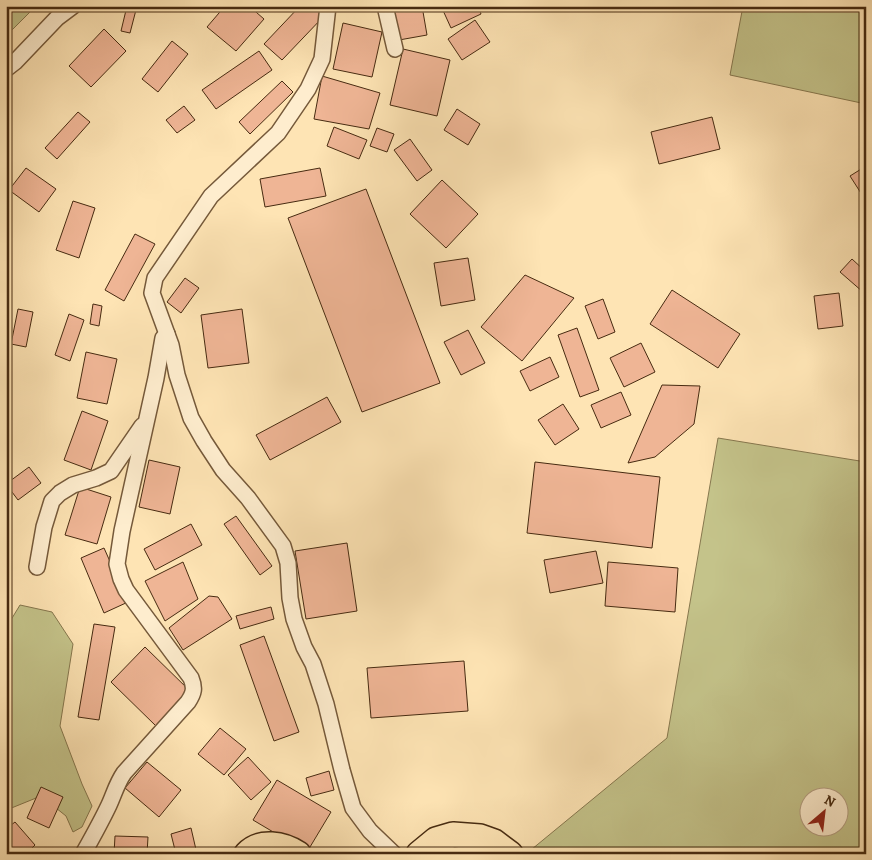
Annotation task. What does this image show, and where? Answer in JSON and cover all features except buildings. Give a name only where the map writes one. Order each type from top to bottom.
[{"type":"main road","points":[[420,854],[436,840],[453,835],[480,837],[494,842],[510,854]]},
{"type":"main road","points":[[247,854],[258,845],[270,844],[291,849],[298,854]]},
{"type":"street","points":[[6,70],[57,18],[73,6]]},
{"type":"street","points":[[328,6],[322,59],[308,89],[278,133],[212,196],[155,278],[152,293],[171,345],[177,376],[191,418],[224,470],[248,498],[283,546],[288,563],[290,598],[294,619],[304,647],[313,664],[326,704],[353,808],[370,831],[394,854]]},
{"type":"street","points":[[385,6],[395,49]]},
{"type":"street","points":[[83,854],[124,773],[193,695],[194,687],[191,678],[126,590],[120,579],[117,564],[122,531],[163,338],[167,334]]},
{"type":"street","points":[[37,567],[44,527],[52,501],[60,493],[73,486],[111,471],[147,419]]},
{"type":"shaded area","points":[[6,6],[36,6],[6,36]]},
{"type":"shaded area","points":[[743,6],[866,6],[866,104],[730,75]]},
{"type":"shaded area","points":[[718,438],[866,462],[866,854],[526,854],[667,738]]},
{"type":"shaded area","points":[[20,605],[52,612],[73,644],[60,726],[92,806],[82,827],[73,832],[66,816],[41,796],[9,809],[6,808],[6,628]]}]
